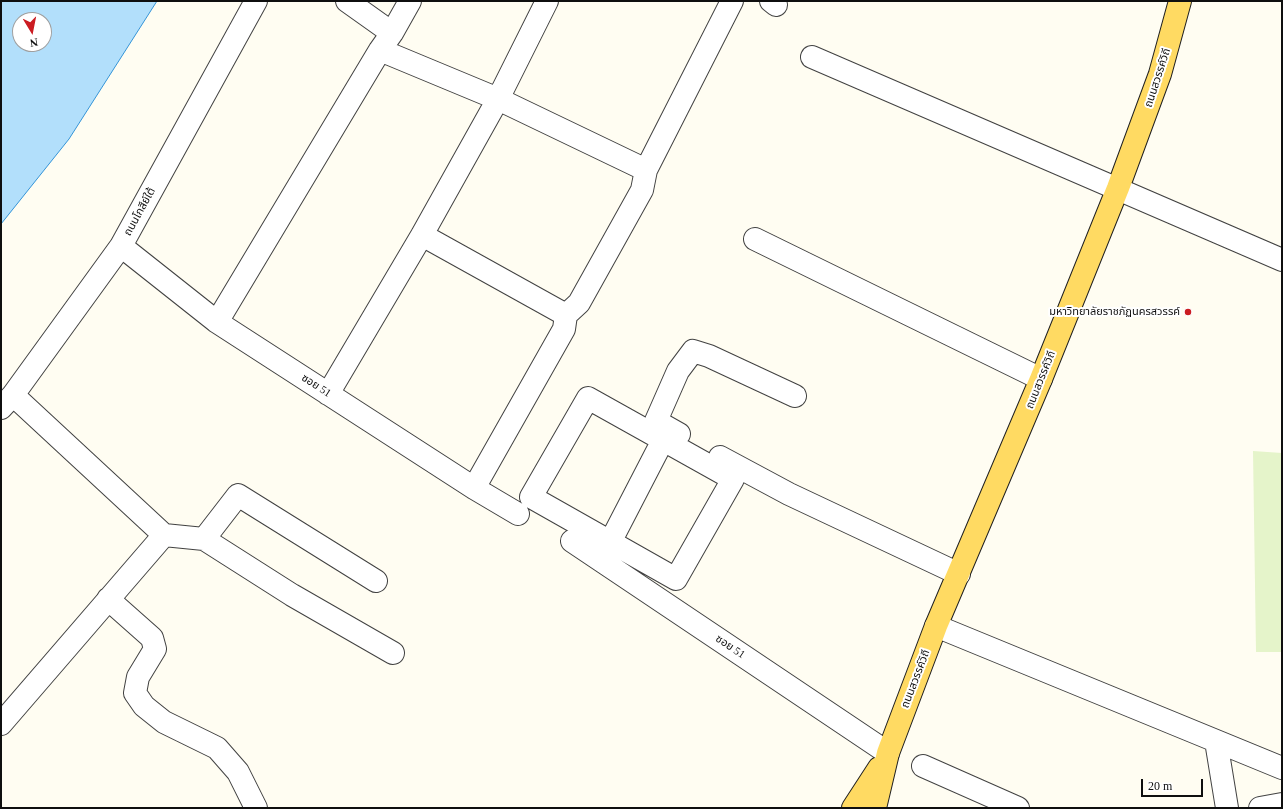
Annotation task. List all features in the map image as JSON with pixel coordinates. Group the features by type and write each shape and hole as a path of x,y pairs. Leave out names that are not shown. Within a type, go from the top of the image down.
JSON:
{"main road":[{"name":"ถนนสวรรค์วิถี","path":"875,808 888,753 936,626 1041,379 1118,188 1160,74 1180,1"},
{"name":"ถนนสวรรค์วิถี","path":"853,808 888,753"}],"street":[{"name":"ถนนโกสีย์ใต้","path":"7,402 121,246 256,1"},
{"path":"347,1 386,41 498,100 646,170"},
{"path":"217,322 410,1"},
{"path":"328,394 422,235 498,100 547,1"},
{"path":"474,488 564,329 566,315 579,303 642,190 646,170 732,1"},
{"path":"812,57 1282,260"},
{"path":"422,235 566,315"},
{"path":"755,240 1041,379"},
{"name":"ซอย 51","path":"121,246 217,322 474,488 518,514"},
{"path":"605,551 659,431 678,371 693,351 709,356 795,396"},
{"path":"659,431 733,479 676,579 605,551 531,498 588,398 659,431 959,574"},
{"path":"7,402 164,535 204,539 292,595 393,653"},
{"path":"204,539 238,495 376,581"},
{"path":"1,724 164,535"},
{"name":"ซอย 51","path":"572,541 605,551 888,753"},
{"path":"108,599 152,638 155,649 138,677 136,693 144,706 164,722 216,748 238,772 256,808"},
{"path":"936,626 1282,768"},
{"path":"1216,741 1227,808"},
{"path":"923,766 1018,808"},
{"path":"1260,808 1282,804"}],"green space":[{"path":"1253,451 1282,453 1282,652 1256,652"}],"water":[{"path":"1,1 157,1 69,139 1,224"}],"place":[{"name":"มหาวิทยาลัยราชภัฏนครสวรรค์","path":"1188,312"}]}
